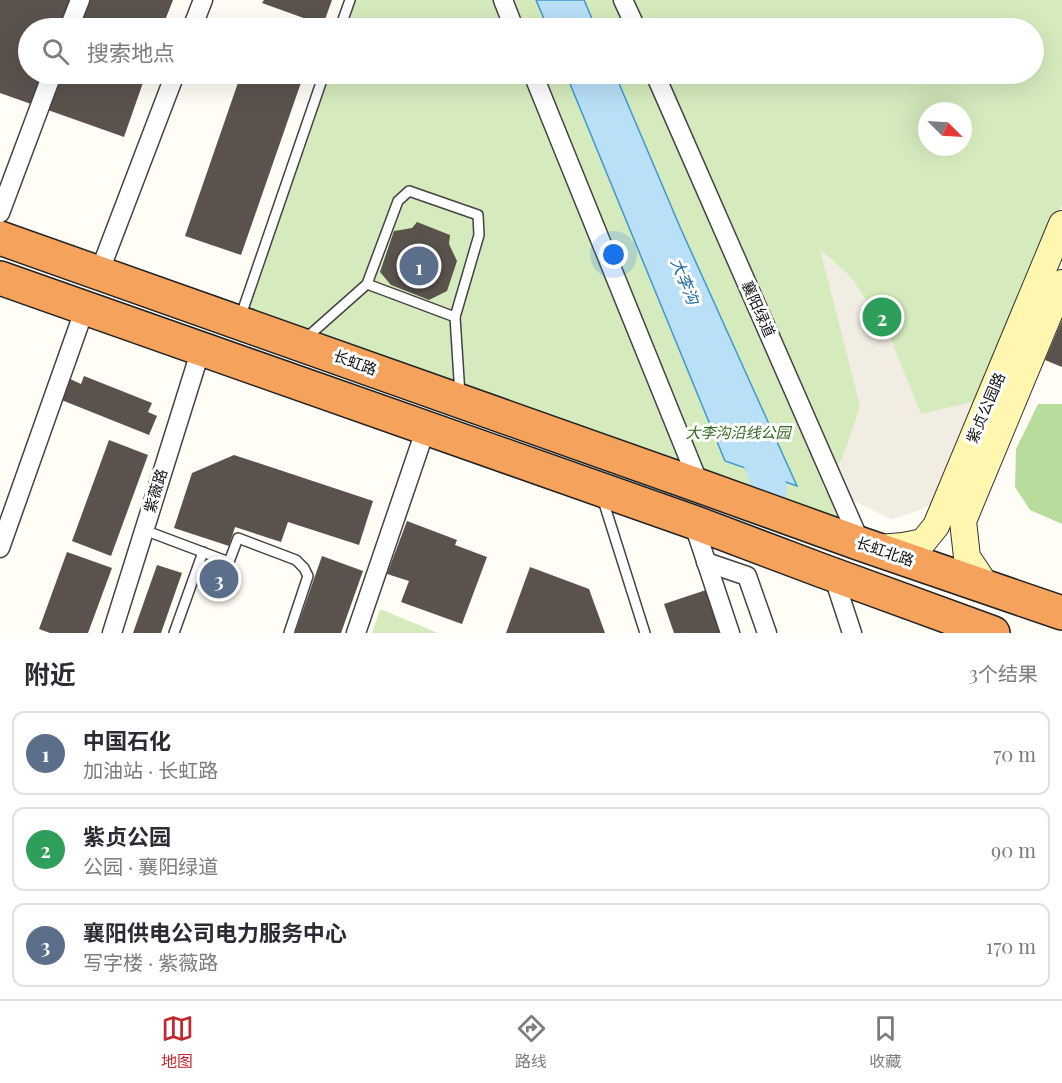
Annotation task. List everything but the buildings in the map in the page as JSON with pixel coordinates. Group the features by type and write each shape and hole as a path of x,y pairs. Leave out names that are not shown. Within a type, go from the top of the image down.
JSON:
{"highway":[{"name":"长虹路","path":"0,238 705,487"},
{"path":"0,278 600,489 993,633"},
{"name":"长虹北路","path":"705,487 1062,614"}],"street":[{"path":"73,18 80,0"},
{"path":"196,18 203,0"},
{"path":"503,0 510,18"},
{"path":"623,0 631,18"},
{"path":"0,213 48,84"},
{"path":"99,273 171,84"},
{"path":"537,84 705,487"},
{"name":"襄阳绿道","path":"659,84 856,542"},
{"name":"紫贞公园路","path":"856,542 903,546 923,542 936,526 1062,224"},
{"name":"紫贞公园路","path":"987,587 967,556 963,521 1062,282"},
{"path":"0,548 86,308"},
{"name":"紫薇路","path":"111,633 201,349"},
{"path":"356,633 426,428"},
{"path":"695,523 730,633"},
{"path":"706,562 747,576 766,633"},
{"path":"828,573 852,633"}],"lane":[{"path":"344,18 350,0"},
{"path":"239,322 321,84"},
{"path":"300,344 367,284 398,201 409,191 478,214 479,235 455,316 460,401"},
{"path":"367,284 455,316"},
{"path":"600,489 645,633"},
{"path":"144,530 229,561 238,538 296,560 308,576 289,633"},
{"path":"174,633 203,552"}],"green space":[{"name":"大李沟沿线公园","path":"355,0 1062,0 1062,205 945,495 922,509 892,519 823,486 861,544 246,317 327,84 1044,84 1044,18 349,18"},
{"path":"1038,404 1062,404 1062,524 1030,510 1015,487 1016,449"},
{"path":"380,609 438,633 372,633"}],"shaded area":[{"path":"820,249 850,276 887,330 921,414 984,399 945,495 922,509 892,519 822,485 842,459 860,406"}],"water":[{"path":"536,0 584,0 592,18 544,18"},
{"path":"570,84 619,84 680,227 797,486 725,461"}],"waterway":[{"name":"大李沟","path":"748,431 770,489"}],"place":[{"name":"中国石化","path":"419,266"},
{"name":"紫贞公园","path":"882,317"},
{"name":"襄阳供电公司电力服务中心","path":"219,579"}]}
